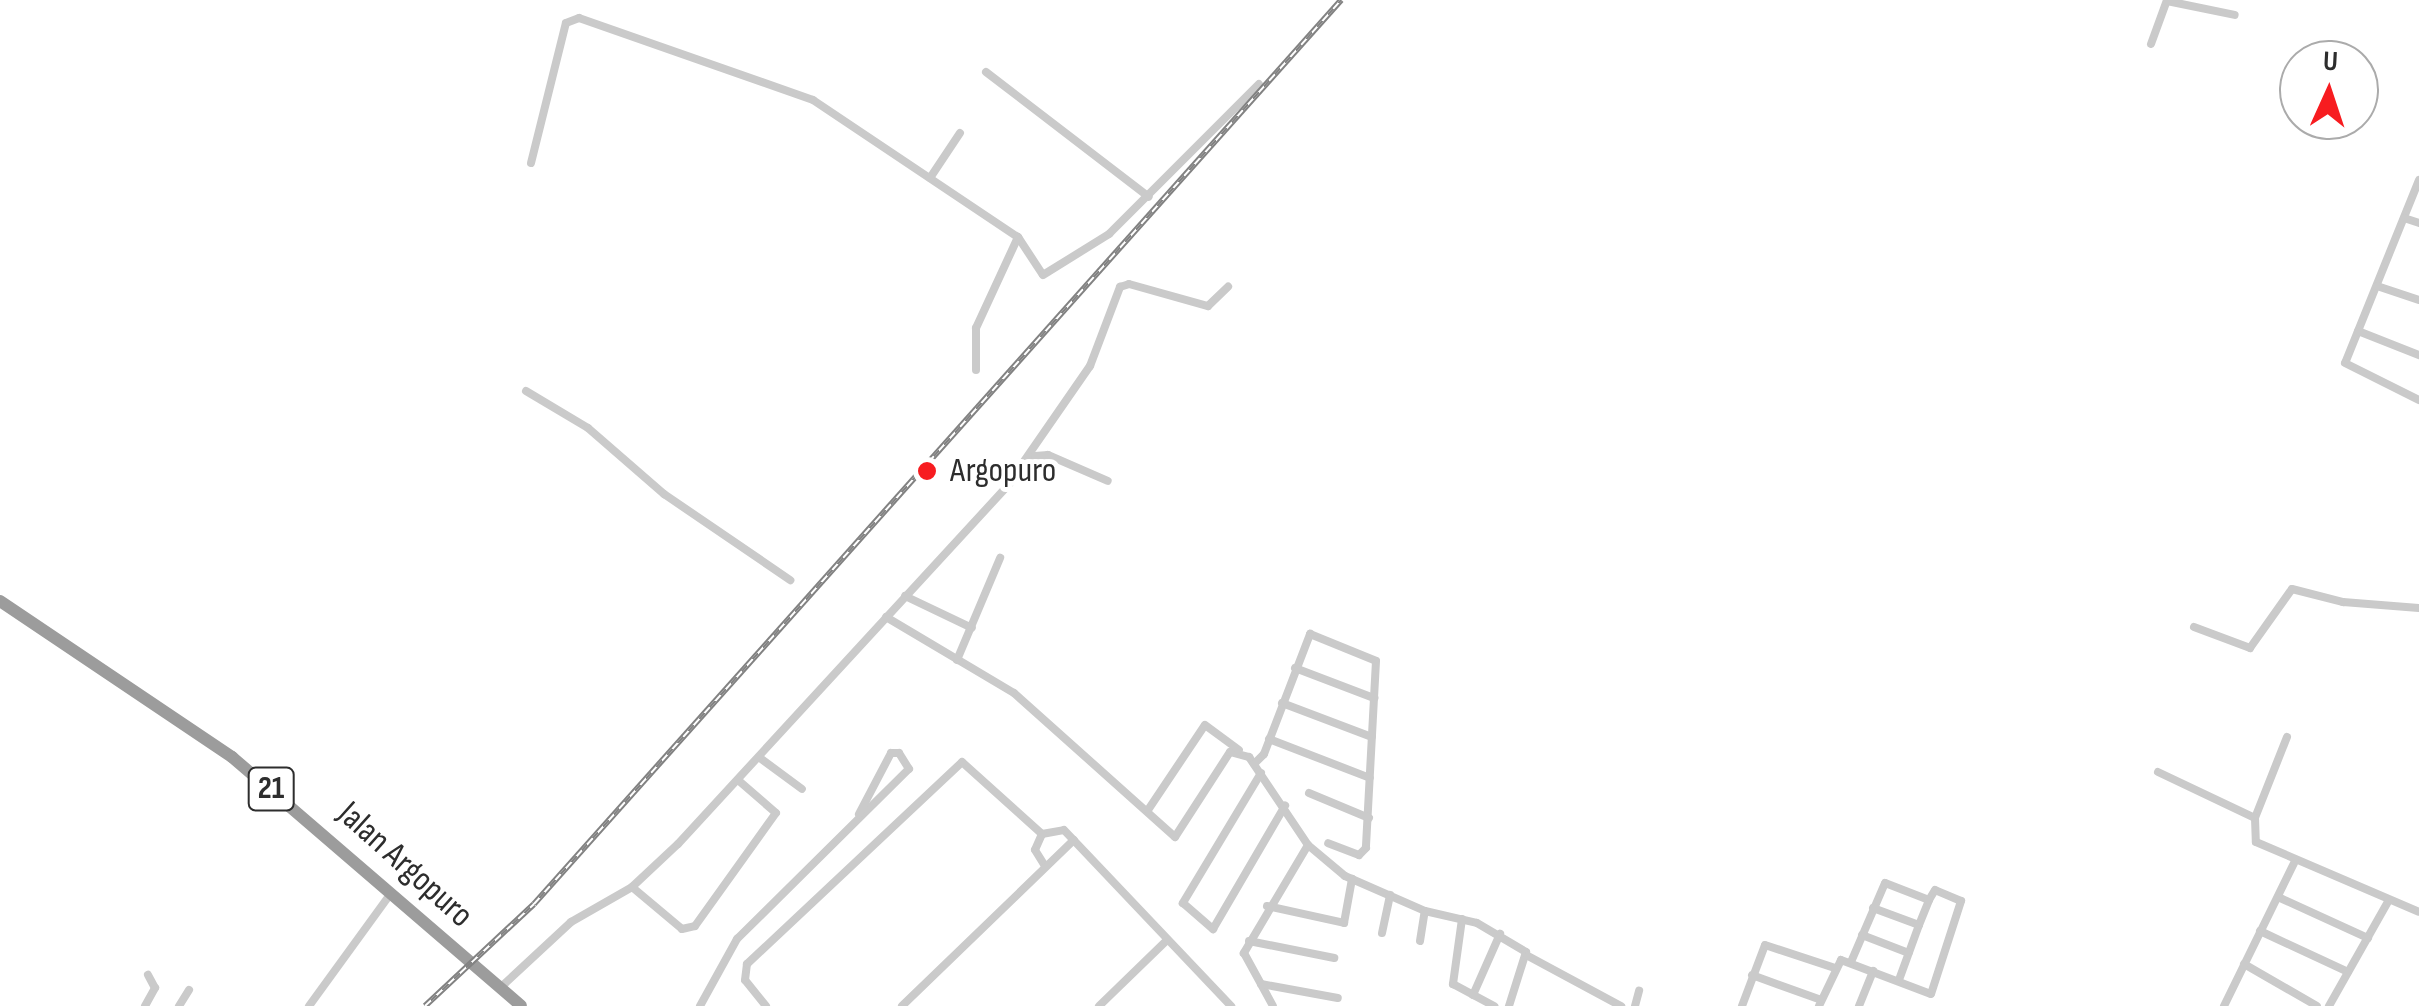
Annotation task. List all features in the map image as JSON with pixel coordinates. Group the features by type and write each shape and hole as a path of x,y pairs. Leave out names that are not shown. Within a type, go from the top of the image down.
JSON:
{"highway":[{"name":"Jalan Argopuro","path":"0,600 232,758 521,1006"}],"street":[{"path":"2151,44 2167,0 2236,15"},
{"path":"531,163 573,17 792,89 1018,237 1043,275 1108,234 1259,84"},
{"path":"986,72 1149,197"},
{"path":"930,178 960,133"},
{"path":"2419,180 2346,367 2419,400"},
{"path":"2404,218 2419,224"},
{"path":"976,370 978,320 1018,237"},
{"path":"1009,483 1090,366 1120,287 1129,284 1208,306 1228,287"},
{"path":"2377,286 2419,300"},
{"path":"2358,330 2419,355"},
{"path":"526,391 588,428 664,494 790,580"},
{"path":"500,988 577,917 632,888 760,758 1009,483 1043,454 1108,482"},
{"path":"958,660 1000,558"},
{"path":"2194,628 2250,648 2292,589 2343,602 2419,608"},
{"path":"906,596 972,628"},
{"path":"886,617 1014,693 1178,836 1230,752 1238,750"},
{"path":"1254,764 1313,634 1376,661 1369,818 1359,855 1328,843"},
{"path":"1295,668 1374,698"},
{"path":"1282,702 1372,738"},
{"path":"1148,810 1204,725 1254,764 1308,845 1352,879 1425,910 1500,934 1528,956 1621,1006"},
{"path":"2287,736 2254,818 2256,842 2419,912"},
{"path":"1269,738 1370,778"},
{"path":"700,1006 737,939 859,814 909,769 899,753 891,753 859,814"},
{"path":"760,758 802,788"},
{"path":"766,1006 745,980 747,964 962,762 1042,834"},
{"path":"1261,772 1182,903 1213,929 1285,806"},
{"path":"2158,772 2254,818"},
{"path":"632,888 682,929 695,926 776,813 738,780"},
{"path":"1309,793 1369,818"},
{"path":"1044,866 1034,846 1042,834 1058,828 1074,840 1231,1006"},
{"path":"902,1006 1074,840"},
{"path":"1272,1006 1244,953 1267,906 1308,845"},
{"path":"2238,1006 2225,1003 2295,862"},
{"path":"1267,906 1344,922 1352,879"},
{"path":"1851,962 1886,883 1929,900"},
{"path":"1898,980 1935,890 1962,901 1927,1006"},
{"path":"310,1006 391,893"},
{"path":"1382,933 1390,895"},
{"path":"2278,896 2368,938"},
{"path":"2329,1006 2389,900"},
{"path":"1873,908 1919,925"},
{"path":"1420,941 1425,910"},
{"path":"1462,919 1454,984 1494,1006"},
{"path":"2260,931 2348,972"},
{"path":"1473,995 1500,934"},
{"path":"1862,935 1908,954"},
{"path":"1099,1006 1167,940"},
{"path":"1249,941 1334,958"},
{"path":"1742,1006 1752,974 1768,944 1835,968"},
{"path":"1508,1006 1528,956"},
{"path":"1752,974 1820,1003 1841,960 1931,994"},
{"path":"2244,964 2318,1006"},
{"path":"1859,1006 1872,971"},
{"path":"145,1006 156,988 148,976"},
{"path":"1261,984 1338,998"},
{"path":"179,1006 189,990"},
{"path":"1635,1006 1639,992"},
{"path":"1215,1006 1224,998"}],"railway":[{"path":"425,1006 534,904 1341,0"}],"place":[{"name":"Argopuro","path":"927,471"}]}
